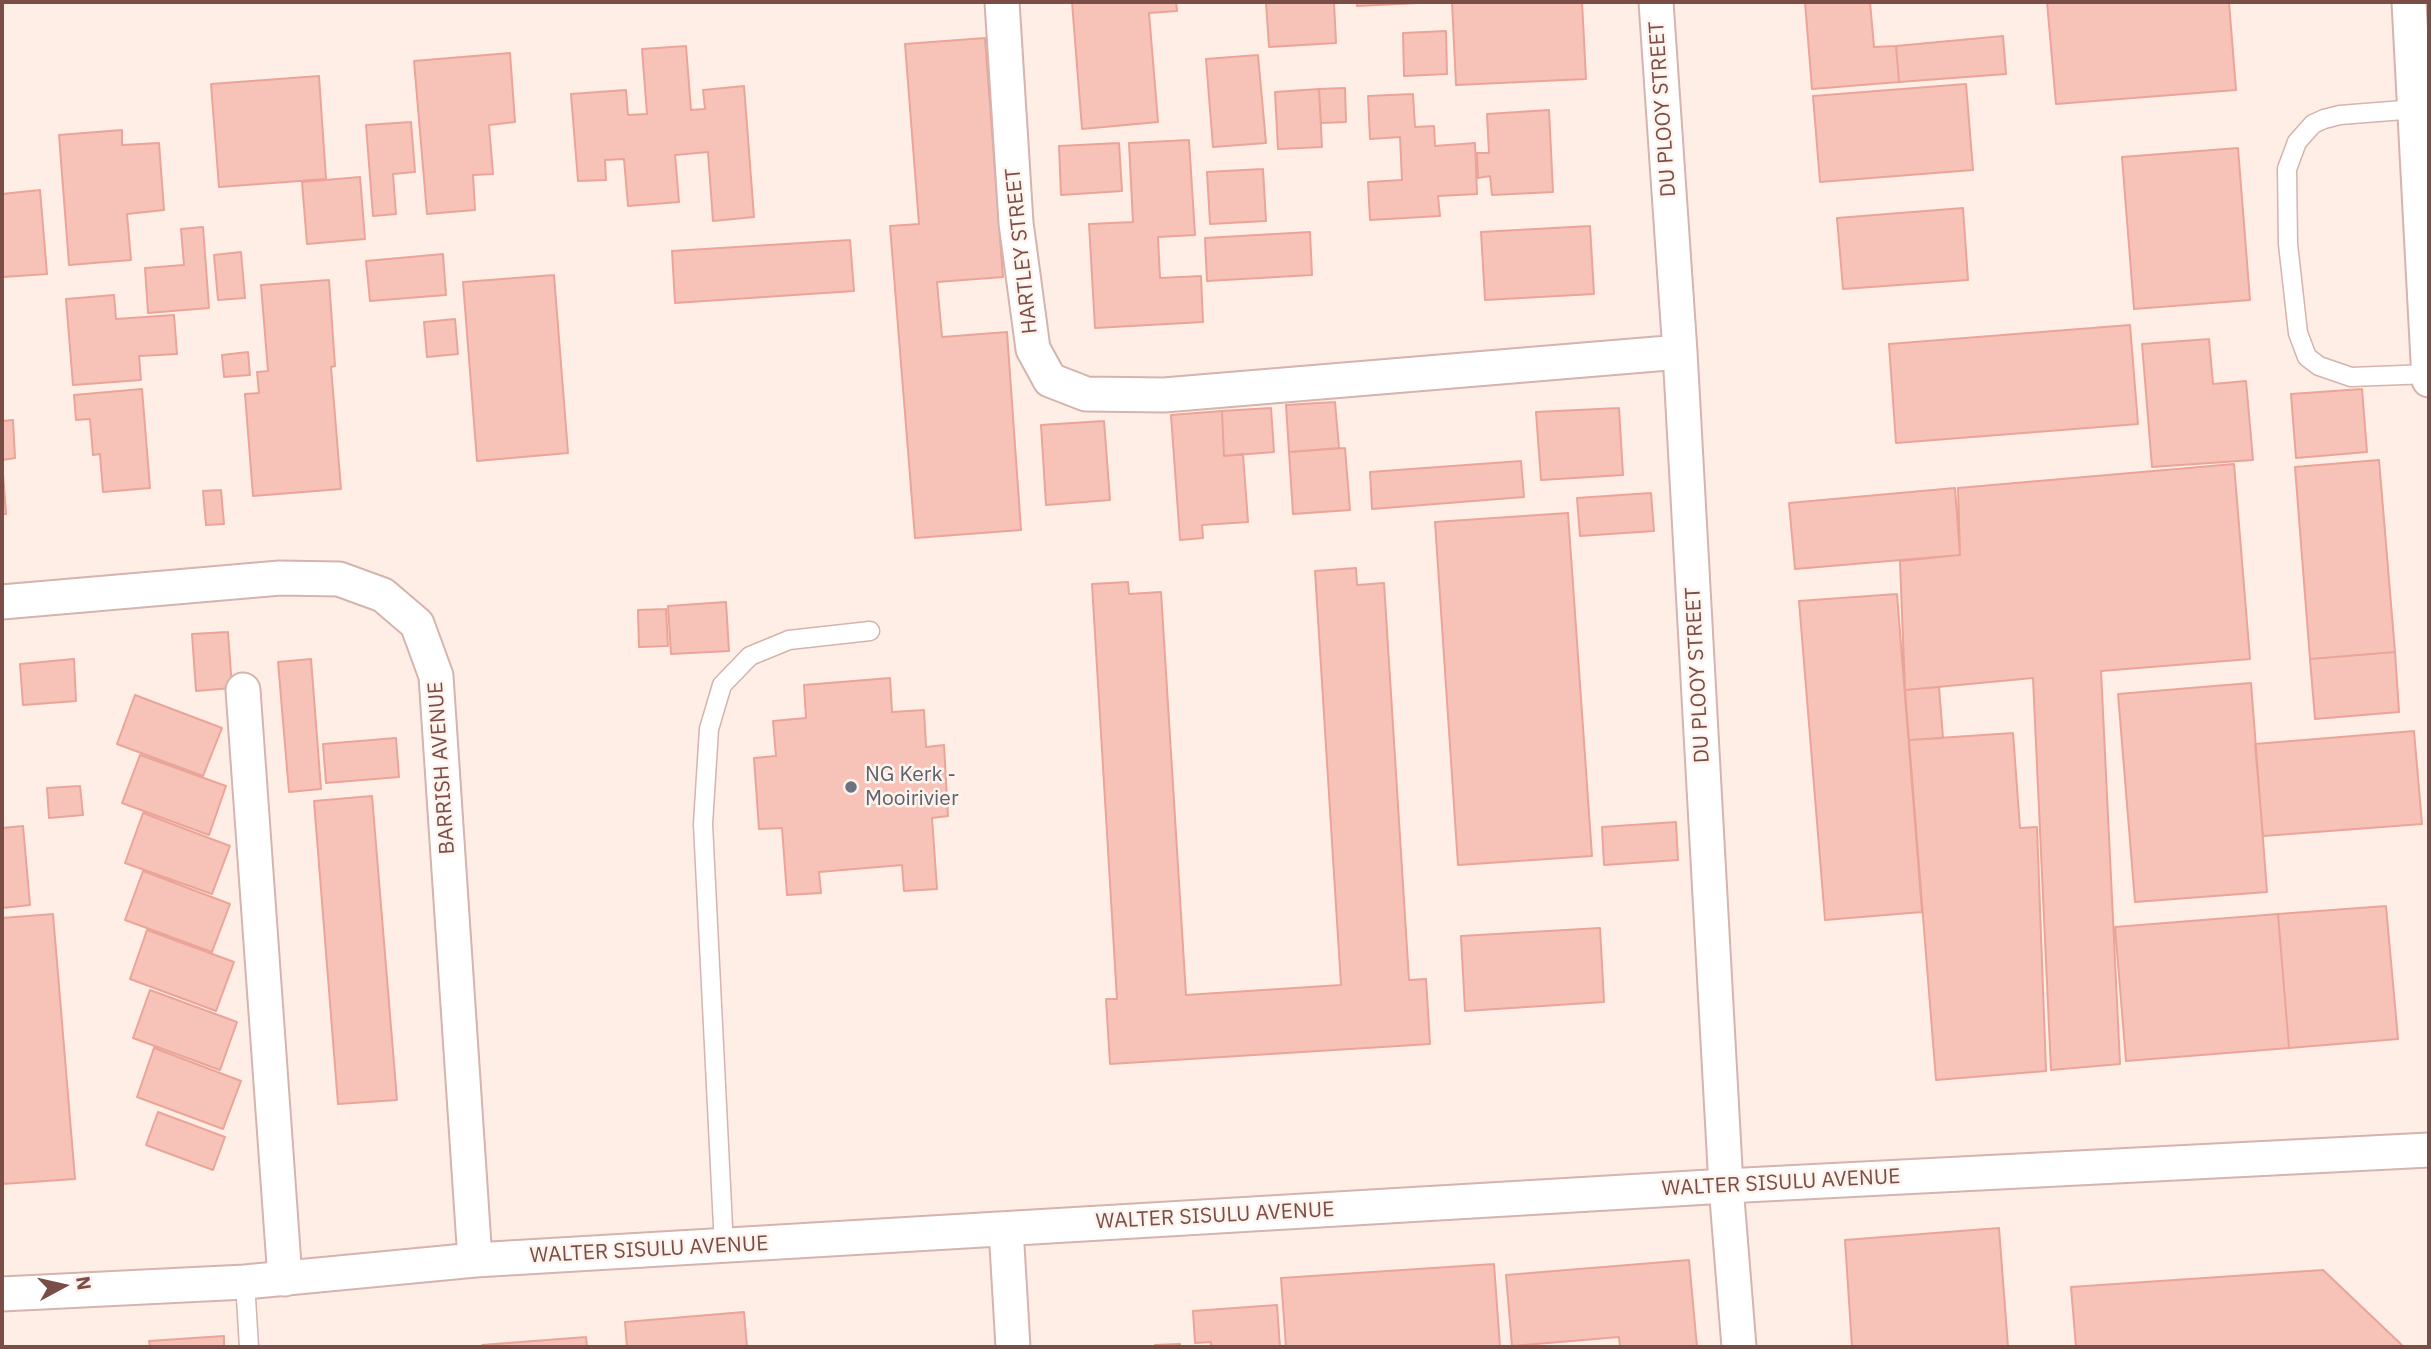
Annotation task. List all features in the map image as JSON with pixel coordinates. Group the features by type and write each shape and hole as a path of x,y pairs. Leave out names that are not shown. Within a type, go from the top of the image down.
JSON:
{"street":[{"name":"HARTLEY STREET","path":"1002,2 1016,223 1033,349 1050,380 1086,394 1164,395 1680,352"},
{"name":"DU PLOOY STREET","path":"1656,2 1680,352 1726,1186 1739,1347"},
{"path":"2409,2 2429,380"},
{"name":"BARRISH AVENUE","path":"2,602 280,578 339,579 383,595 416,624 436,676 475,1260"},
{"path":"243,690 285,1279"},
{"name":"WALTER SISULU AVENUE","path":"2,1294 245,1282 475,1260 1726,1186 2429,1150"},
{"path":"1006,1229 1013,1347"}],"lane":[{"path":"2416,109 2340,115 2313,124 2297,142 2287,169 2288,244 2298,333 2307,357 2319,366 2351,376 2429,374"},
{"path":"724,1247 703,824 709,729 722,685 750,656 789,640 870,631"},
{"path":"245,1282 249,1347"}],"building":[{"path":"1072,2 1176,2 1177,11 1149,13 1158,122 1082,129"},
{"path":"1266,2 1334,2 1336,43 1269,47"},
{"path":"1357,2 1419,2 1419,3 1357,6"},
{"path":"1452,2 1582,2 1586,79 1456,85"},
{"path":"1805,2 1870,2 1874,47 1896,46 1899,82 1812,89"},
{"path":"2047,2 2229,2 2236,90 2056,104"},
{"path":"1446,31 1447,74 1404,76 1403,33"},
{"path":"2003,36 2006,74 1899,82 1896,46"},
{"path":"985,38 1003,277 937,282 942,337 1007,332 1021,530 915,538 890,226 919,224 905,44"},
{"path":"686,46 691,110 705,109 703,90 744,86 754,217 713,221 708,152 675,155 679,202 628,206 624,159 605,160 606,180 578,181 571,94 626,90 628,115 647,114 642,49"},
{"path":"510,53 515,122 489,125 493,174 473,175 475,210 427,214 414,61"},
{"path":"1258,55 1266,143 1213,147 1206,59"},
{"path":"319,76 326,179 219,187 211,84"},
{"path":"1966,84 1973,170 1820,182 1813,96"},
{"path":"1345,88 1346,122 1321,123 1319,89"},
{"path":"1319,89 1322,147 1278,149 1275,92"},
{"path":"1413,94 1415,127 1434,126 1435,146 1475,143 1477,194 1438,196 1440,216 1370,220 1368,182 1402,180 1400,137 1370,139 1368,96"},
{"path":"1549,110 1553,192 1492,195 1490,176 1478,178 1477,153 1489,153 1487,114"},
{"path":"411,122 415,172 393,174 396,214 373,216 366,125"},
{"path":"122,130 122,145 159,143 164,210 127,214 131,260 69,265 59,135"},
{"path":"1189,140 1195,235 1158,237 1160,278 1201,276 1203,322 1095,328 1089,224 1133,222 1129,143"},
{"path":"1119,143 1122,191 1061,195 1059,146"},
{"path":"2238,148 2250,300 2134,309 2122,157"},
{"path":"1263,169 1266,221 1210,224 1207,172"},
{"path":"360,177 365,239 307,244 302,182"},
{"path":"40,190 47,274 3,277 2,194"},
{"path":"1963,208 1968,280 1843,289 1837,218"},
{"path":"1590,226 1594,294 1485,300 1481,232"},
{"path":"203,227 209,308 148,313 145,268 184,265 181,229"},
{"path":"1310,232 1312,275 1207,281 1205,238"},
{"path":"850,240 854,291 675,303 672,251"},
{"path":"241,252 245,298 218,300 214,255"},
{"path":"443,254 446,295 370,301 366,261"},
{"path":"554,275 568,453 477,461 463,282"},
{"path":"329,280 335,366 331,367 341,489 253,496 245,394 259,393 257,372 268,371 261,285"},
{"path":"114,295 116,319 174,315 177,354 139,356 141,380 73,385 66,299"},
{"path":"455,319 458,354 427,357 424,322"},
{"path":"2130,325 2138,424 1896,443 1889,344"},
{"path":"2209,339 2213,384 2246,381 2253,460 2152,467 2142,344"},
{"path":"248,352 250,375 224,377 222,355"},
{"path":"142,389 150,488 103,492 100,454 93,455 90,419 76,420 74,395"},
{"path":"2362,389 2367,452 2296,458 2291,394"},
{"path":"1335,402 1339,448 1289,452 1286,405"},
{"path":"1271,408 1274,452 1224,456 1222,411"},
{"path":"1619,408 1623,475 1541,480 1536,412"},
{"path":"1222,411 1224,456 1243,454 1248,522 1202,525 1203,538 1180,540 1171,415"},
{"path":"13,420 15,458 2,460 2,421"},
{"path":"1104,421 1110,500 1046,505 1041,425"},
{"path":"1345,448 1350,510 1293,514 1289,452"},
{"path":"2,460 6,514 2,514"},
{"path":"2379,460 2395,652 2310,659 2295,467"},
{"path":"1521,461 1524,497 1372,509 1370,472"},
{"path":"2234,464 2250,659 2101,671 2120,1064 2051,1070 2033,678 1905,690 1900,561 1960,555 1958,488"},
{"path":"1955,488 1960,555 1795,569 1789,503"},
{"path":"221,490 224,524 206,525 203,491"},
{"path":"1651,493 1654,531 1580,536 1577,498"},
{"path":"1568,513 1592,856 1458,865 1435,522"},
{"path":"1356,568 1357,585 1384,583 1409,980 1426,979 1430,1044 1110,1064 1106,999 1117,999 1092,584 1128,582 1129,594 1161,592 1186,995 1341,985 1315,571"},
{"path":"1897,594 1922,912 1825,920 1799,601"},
{"path":"726,602 729,651 671,654 668,606"},
{"path":"666,609 668,646 639,647 638,610"},
{"path":"228,632 232,688 196,691 192,634"},
{"path":"2395,652 2399,712 2315,719 2310,659"},
{"path":"74,659 76,701 23,705 20,664"},
{"path":"311,659 321,789 289,792 278,662"},
{"name":"NG Kerk - Mooirivier","path":"890,678 892,712 924,710 926,747 944,745 948,816 932,818 937,889 904,891 902,865 819,872 821,893 787,895 782,828 759,829 754,758 776,756 773,721 806,718 804,685"},
{"path":"2251,683 2267,892 2135,902 2118,694"},
{"path":"1939,687 1943,738 1909,740 1905,690"},
{"path":"135,695 222,728 203,776 117,744"},
{"path":"2414,731 2422,824 2263,836 2255,744"},
{"path":"2013,733 2020,828 2037,827 2046,1071 1936,1080 1909,740"},
{"path":"396,738 399,777 326,783 323,744"},
{"path":"140,755 226,786 209,835 122,803"},
{"path":"80,786 83,815 49,818 47,788"},
{"path":"372,796 397,1100 338,1104 314,801"},
{"path":"143,813 230,846 212,894 125,863"},
{"path":"1676,822 1678,860 1604,865 1602,827"},
{"path":"23,826 30,905 2,908 2,828"},
{"path":"143,871 230,904 212,952 125,920"},
{"path":"2386,906 2398,1039 2289,1048 2278,914"},
{"path":"53,914 75,1179 2,1184 2,918"},
{"path":"2278,914 2289,1048 2126,1061 2115,927"},
{"path":"1600,928 1604,1002 1465,1011 1461,936"},
{"path":"147,930 234,962 216,1011 130,979"},
{"path":"150,990 237,1022 220,1070 133,1038"},
{"path":"154,1048 241,1081 223,1129 137,1097"},
{"path":"158,1112 225,1137 213,1170 146,1145"},
{"path":"1999,1228 2008,1347 1852,1347 1845,1240"},
{"path":"1689,1260 1697,1347 1620,1347 1619,1337 1512,1346 1506,1275"},
{"path":"1494,1264 1500,1347 1286,1347 1281,1278"},
{"path":"2323,1270 2404,1347 2076,1347 2071,1287"},
{"path":"1277,1305 1280,1347 1211,1347 1211,1342 1195,1343 1193,1311"},
{"path":"744,1312 747,1347 627,1347 625,1322"},
{"path":"224,1336 224,1347 150,1347 149,1341"},
{"path":"586,1337 587,1347 482,1347 482,1345"},
{"path":"1180,1344 1180,1347 1155,1347 1155,1345"}],"place":[{"name":"NG Kerk - Mooirivier","path":"851,787"}]}
